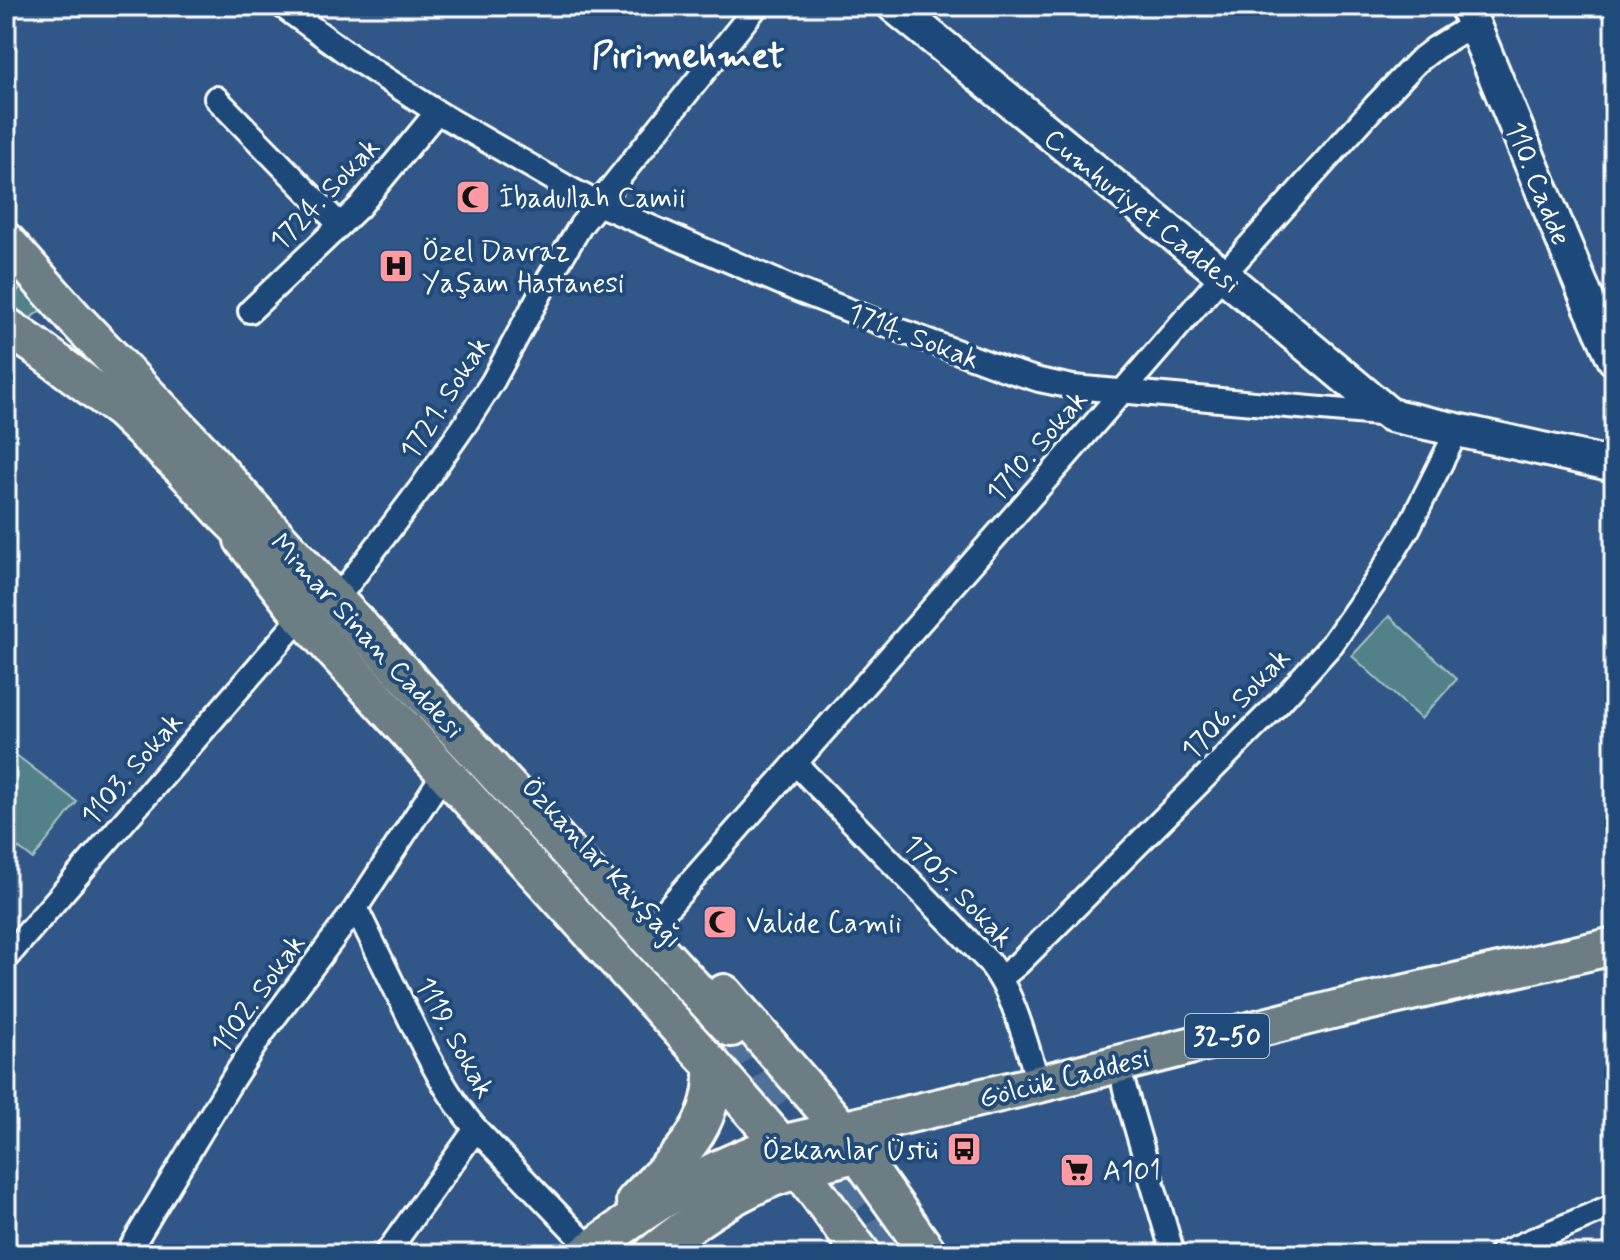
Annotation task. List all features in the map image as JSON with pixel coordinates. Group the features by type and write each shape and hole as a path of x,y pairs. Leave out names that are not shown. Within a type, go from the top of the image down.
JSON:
{"main road":[{"name":"Mimar Sinan Caddesi","path":"6,241 18,270 74,318 235,507"},
{"path":"42,351 40,336 51,322 62,317 74,318"},
{"name":"Mimar Sinan Caddesi","path":"6,326 89,385 142,429 183,469 299,560 720,1045"},
{"name":"Özkanlar Kavşağı","path":"235,507 286,532 406,648 724,993 849,1142 929,1254"},
{"name":"Özkanlar Kavşağı","path":"235,507 302,616 444,773 720,1045 790,1156 862,1254"},
{"name":"Gölcük Caddesi","path":"849,1142 1039,1084 1328,1011 1614,946"},
{"name":"Gölcük Caddesi","path":"849,1142 1124,1086 1327,1035 1614,969"},
{"path":"588,1252 691,1141 702,1125 713,1093 720,1045"},
{"name":"32-50","path":"588,1252 686,1185 755,1152 790,1156 849,1142"},
{"name":"32-50","path":"652,1254 700,1218 756,1185 790,1156"}],"street":[{"name":"1714. Sokak","path":"282,6 355,59 437,112 597,203 808,294 1004,369 1073,387 1122,393 1390,415 1607,458"},
{"name":"1721. Sokak","path":"346,587 464,426 518,337 566,248 597,203 757,6"},
{"name":"Cumhuriyet Caddesi","path":"894,6 1390,415"},
{"name":"1710. Sokak","path":"657,920 1223,275 1417,62 1470,15"},
{"name":"110. Cadde","path":"1470,15 1614,359"},
{"path":"216,98 340,225"},
{"name":"1724. Sokak","path":"250,311 376,188 437,112"},
{"name":"1706. Sokak","path":"1001,978 1280,702 1332,644 1408,529 1458,429"},
{"name":"1103. Sokak","path":"6,958 302,616"},
{"name":"1705. Sokak","path":"795,763 989,962 1001,978 1011,1002 1039,1084"},
{"name":"1102. Sokak","path":"127,1254 247,1057 356,908 444,773"},
{"name":"1119. Sokak","path":"356,908 443,1085 459,1110 588,1252"},
{"path":"1124,1086 1173,1254"},
{"path":"386,1254 476,1129"},
{"path":"1500,1254 1614,1205"}],"green space":[{"path":"22,284 44,308 30,322 6,307 6,302"},
{"path":"1389,616 1457,679 1421,719 1352,656"},
{"path":"6,747 77,802 33,859 6,839"}],"tunnel":[{"path":"731,1028 795,1103"},
{"path":"800,1140 885,1254"}],"place":[{"name":"İbadullah Camii","path":"473,197"},
{"name":"Özel Davraz Yaşam Hastanesi","path":"396,266"},
{"name":"Valide Camii","path":"720,922"},
{"name":"Özkanlar Üstü","path":"964,1149"},
{"name":"A101","path":"1077,1170"}],"district":[{"name":"Pirimehmet","path":"688,54"}]}
